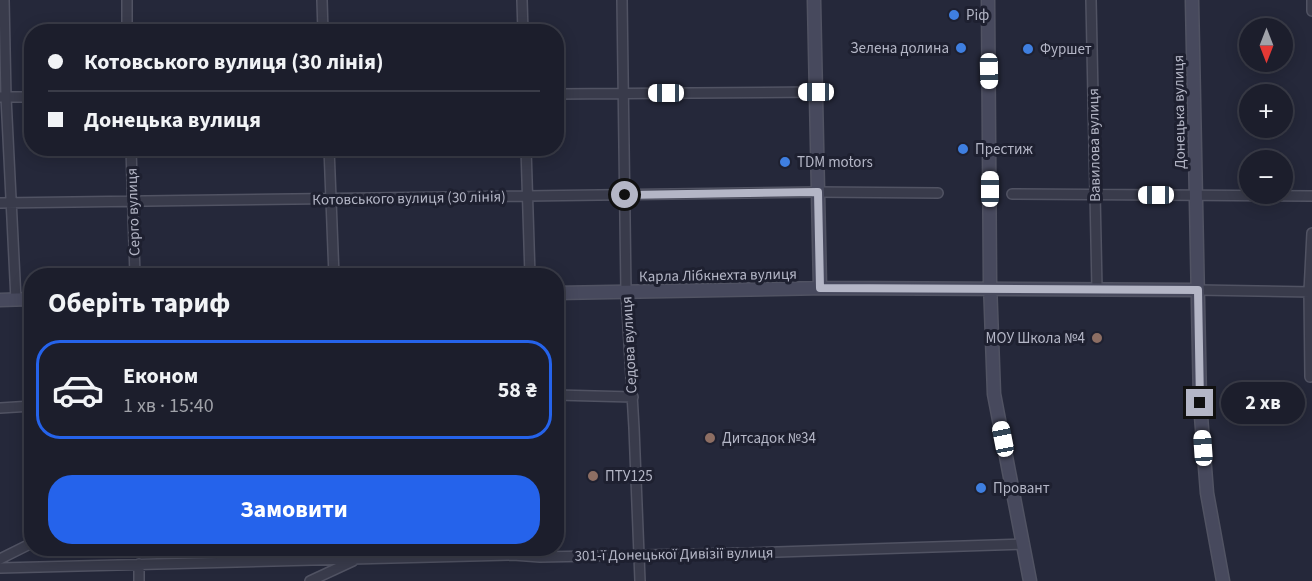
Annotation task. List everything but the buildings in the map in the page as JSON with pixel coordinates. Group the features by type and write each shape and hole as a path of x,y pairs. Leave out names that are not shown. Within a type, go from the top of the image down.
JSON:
{"street":[{"path":"4,0 3,97 12,203 16,300"},
{"path":"127,0 128,24"},
{"path":"322,0 323,24"},
{"path":"522,0 523,24"},
{"name":"Седова вулиця","path":"622,0 626,292 633,397 640,581"},
{"path":"814,0 820,288"},
{"path":"988,0 990,288 994,394 1030,581"},
{"name":"Вавилова вулиця","path":"1091,0 1097,289"},
{"name":"Донецька вулиця","path":"1192,0 1200,403 1207,493 1223,581"},
{"path":"1312,0 1312,11"},
{"path":"564,94 816,92"},
{"path":"3,97 24,97"},
{"name":"Серго вулиця","path":"131,156 135,268"},
{"path":"329,156 334,268"},
{"path":"526,156 530,268"},
{"name":"Котовського вулиця (30 лiнiя)","path":"0,203 818,192 938,193"},
{"path":"1012,194 1312,196"},
{"path":"1310,377 1312,233"},
{"name":"Карла Лібкнехта вулиця","path":"564,293 820,288 1311,292"},
{"path":"0,300 24,300"},
{"path":"564,395 633,397"},
{"path":"0,408 24,406"},
{"name":"301-ї Донецької Дивізії вулиця","path":"526,556 759,553 1024,544"},
{"path":"0,559 24,547"},
{"name":"301-ї Донецької Дивізії вулиця","path":"0,568 496,556"},
{"path":"310,581 358,559"},
{"path":"139,564 139,581"}],"place":[{"name":"Ріф","path":"954,15"},
{"name":"Зелена долина","path":"961,48"},
{"name":"Фуршет","path":"1028,49"},
{"name":"Престиж","path":"963,149"},
{"name":"TDM motors","path":"785,162"},
{"name":"МОУ Школа №4","path":"1097,338"},
{"name":"Дитсадок №34","path":"710,438"},
{"name":"ПТУ125","path":"593,476"},
{"name":"Провант","path":"981,488"}],"route":[{"path":"625,195 818,192 820,288 1198,290 1200,403"}]}
